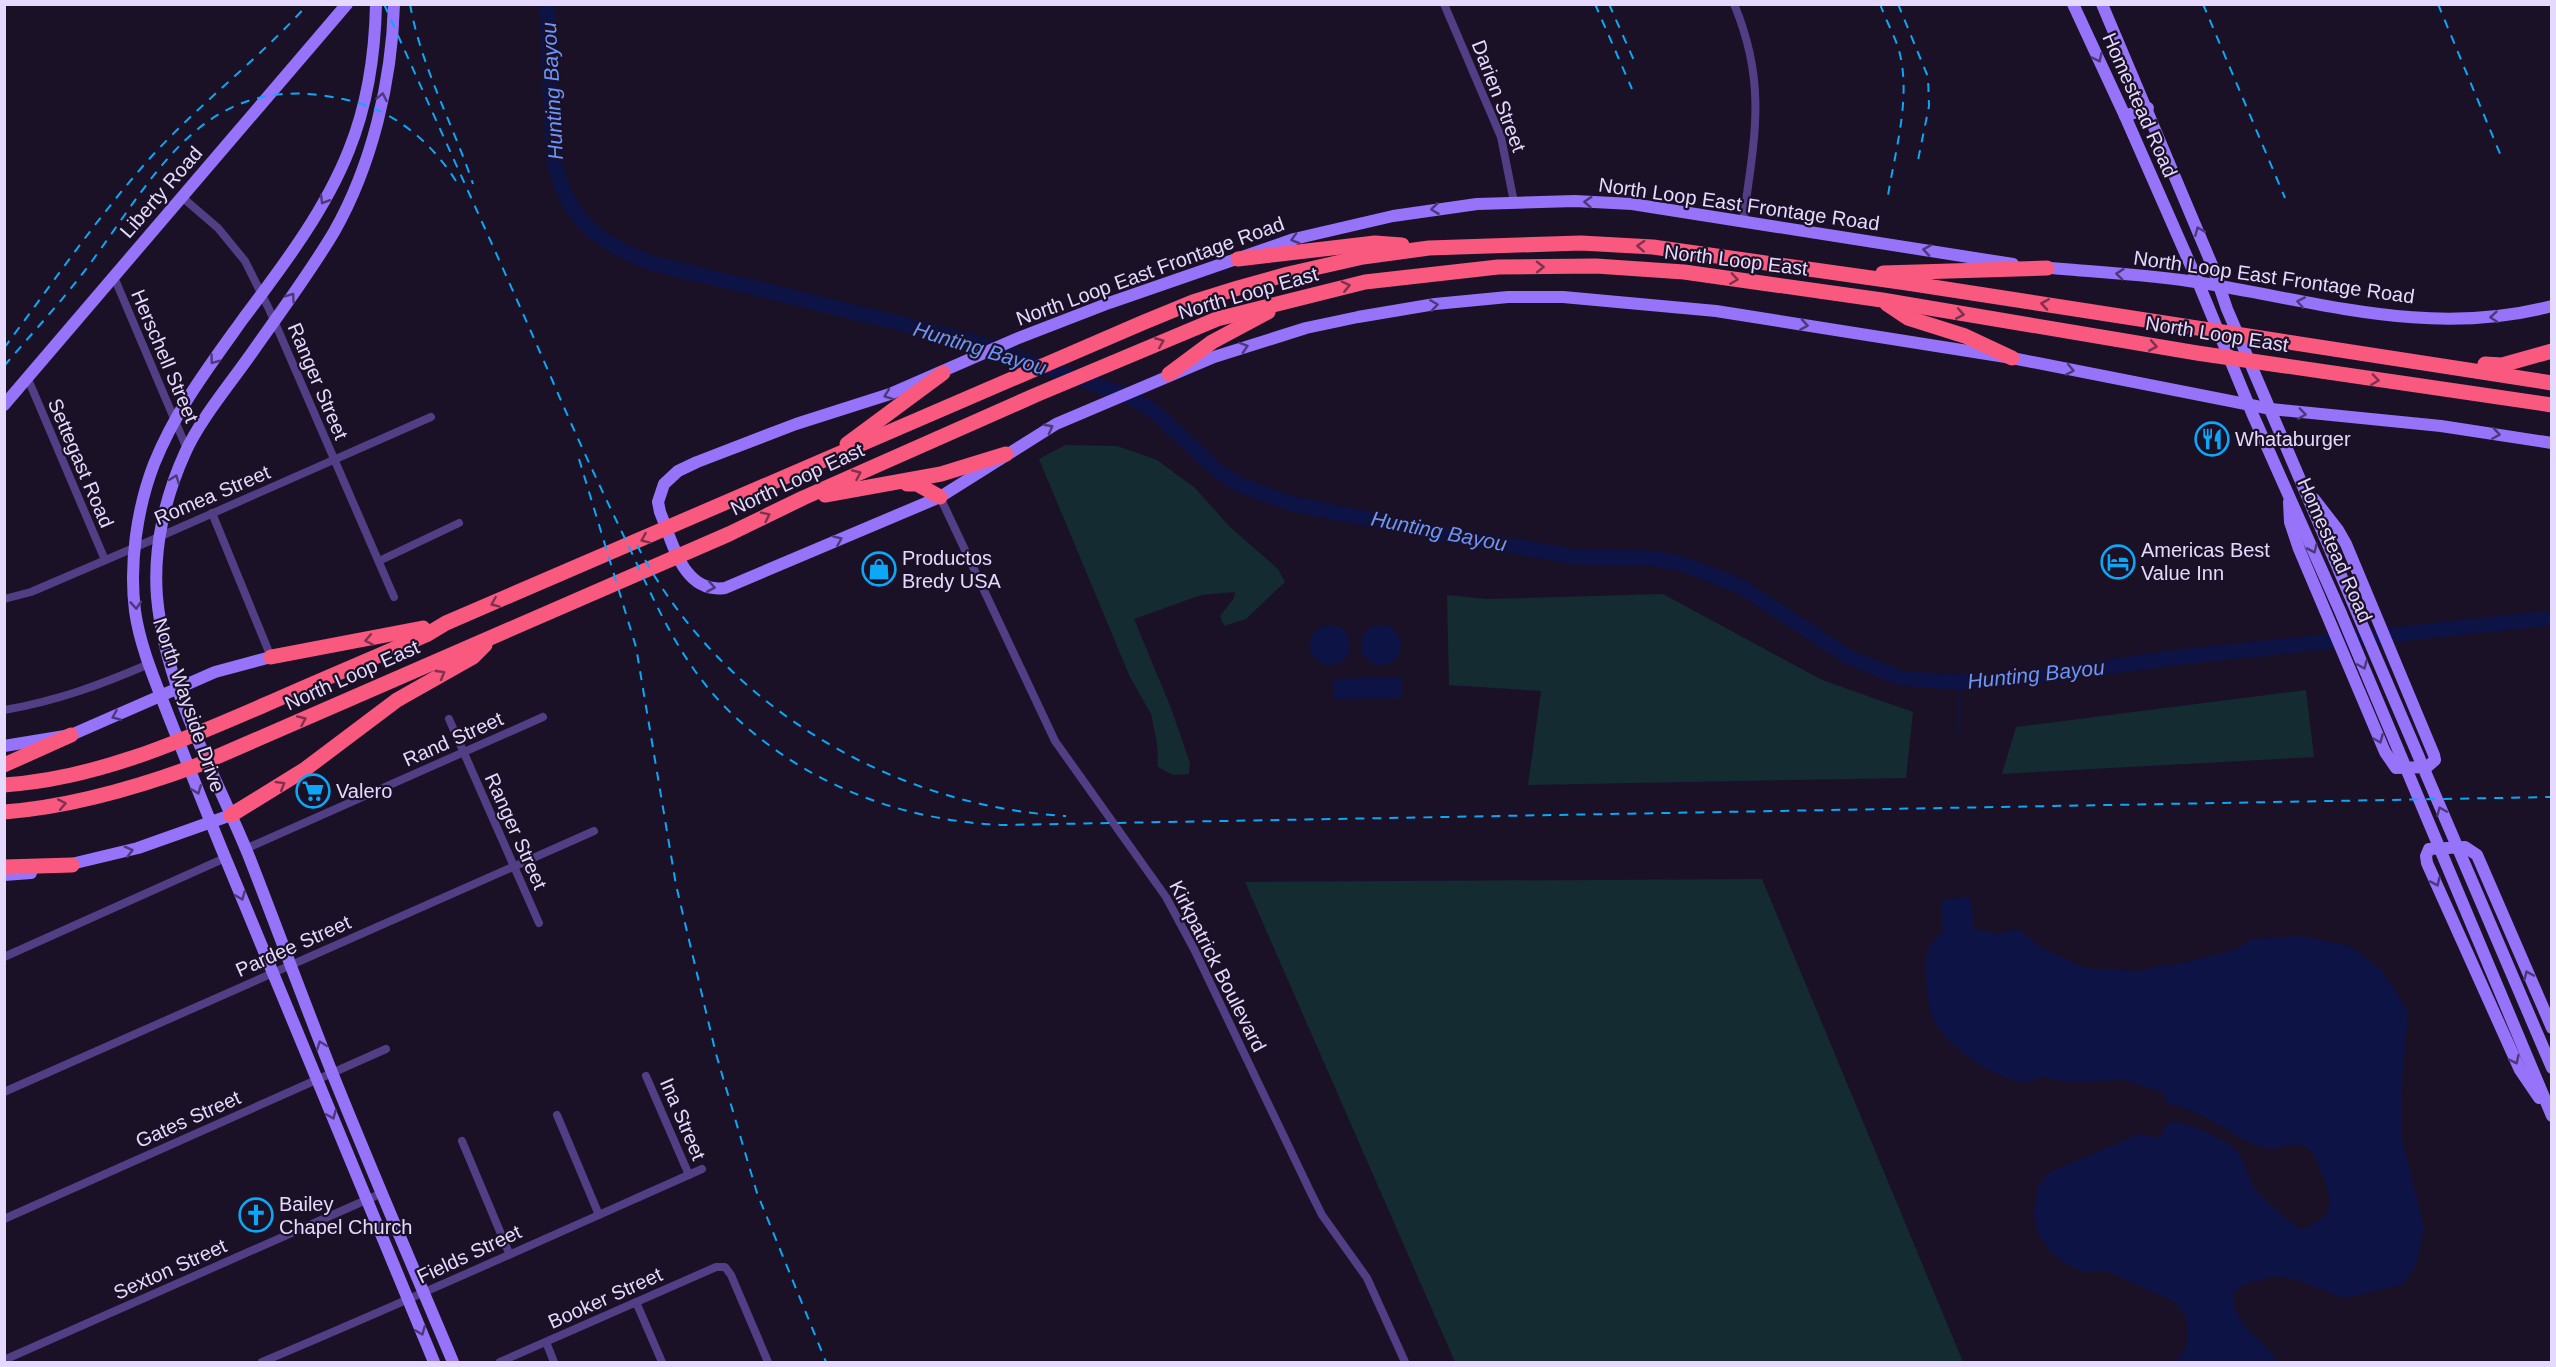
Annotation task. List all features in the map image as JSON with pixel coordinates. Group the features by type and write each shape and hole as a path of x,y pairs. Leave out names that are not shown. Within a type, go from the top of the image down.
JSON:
{"highway":[{"path":"1238,259 1375,243 1429,248"},
{"name":"North Loop East","path":"4,784 83,772 157,750 218,726 426,635 446,623 1193,302 1321,266 1429,248 1542,243 1653,247 2286,340 2552,383"},
{"name":"North Loop East","path":"4,812 91,799 132,789 229,752 729,534 803,498 1106,364 1217,319 1365,282 1498,267 1596,266 1684,272 1882,300 2197,353 2552,405"},
{"path":"1844,274 2048,268"},
{"path":"1169,374 1212,342 1296,298"},
{"path":"1882,300 1908,318 1965,336 2012,358"},
{"path":"2429,362 2502,364 2552,351"},
{"path":"823,462 943,373"},
{"path":"803,498 898,483 968,468 1006,454"},
{"path":"898,483 917,484 940,497"},
{"path":"271,657 370,640 446,623"},
{"path":"231,815 304,770 397,700 473,657 494,636"},
{"path":"4,765 71,735"},
{"path":"4,867 72,865"}],"main road":[{"name":"Liberty Road","path":"4,405 347,4"},
{"name":"North Wayside Drive","path":"376,4 371,69 363,109 350,147 321,205 200,379 174,422 154,465 145,497 136,547 135,610 149,664 210,822 434,1362"},
{"name":"North Wayside Drive","path":"394,4 384,92 367,153 351,195 334,231 187,449 172,486 159,535 157,596 166,645 178,689 245,849 332,1073 453,1362"},
{"name":"Homestead Road","path":"2102,4 2148,108 2228,309 2552,1068"},
{"name":"Homestead Road","path":"2076,6 2340,611 2550,1113"},
{"path":"2125,116 2148,108"},
{"name":"North Loop East Frontage Road","path":"2552,306 2518,315 2451,321 2397,317 2335,308 2198,282 2009,264 1632,204 1575,201 1514,202 1424,211 1358,223 1294,239 1109,303 1016,339 943,373 890,394 796,424 697,462 668,479 661,488 658,502 685,571 702,586 717,589 734,585 940,497 1056,424 1169,374 1247,345 1317,326 1436,304 1508,297 1575,298 1716,311 2012,358 2271,409 2441,426 2552,443"},
{"path":"2289,495 2293,532 2390,761 2396,768 2427,767 2435,760 2434,754 2370,602 2338,530 2306,490"},
{"path":"4,746 71,735 215,672 271,657"},
{"path":"4,875 72,865 138,848 231,815"},
{"path":"2550,1113 2520,1070 2478,980 2427,863 2426,856 2429,849 2465,847 2476,855 2552,1028"}],"street":[{"name":"Darien Street","path":"1444,4 1501,136 1514,202"},
{"path":"1734,4 1754,71 1757,118 1743,222"},
{"name":"Ranger Street","path":"183,198 218,228 245,261 274,321 394,597"},
{"name":"Herschell Street","path":"114,277 187,449"},
{"name":"Settegast Road","path":"28,379 105,560"},
{"name":"Romea Street","path":"4,599 31,592 431,417"},
{"name":"Kirkpatrick Boulevard","path":"940,497 1055,741 1166,897 1195,951 1310,1191 1331,1227 1367,1278 1405,1362"},
{"path":"212,513 271,657"},
{"path":"379,561 459,523"},
{"path":"4,710 48,702 88,689 149,664"},
{"name":"Rand Street","path":"245,849 543,717"},
{"name":"Ranger Street","path":"449,719 539,923"},
{"name":"Pardee Street","path":"4,1092 594,831"},
{"path":"4,957 225,858"},
{"name":"Gates Street","path":"4,1219 386,1049"},
{"name":"Ina Street","path":"646,1076 689,1175"},
{"path":"557,1115 599,1215"},
{"path":"462,1141 510,1253"},
{"name":"Fields Street","path":"262,1362 409,1300 702,1169"},
{"name":"Sexton Street","path":"4,1360 382,1193"},
{"name":"Booker Street","path":"500,1362 716,1267 725,1267 731,1275 768,1362"},
{"path":"636,1302 662,1362"},
{"path":"546,1342 554,1362"}],"green space":[{"path":"1065,445 1117,446 1157,460 1195,488 1230,527 1278,569 1285,582 1246,619 1224,626 1220,616 1234,598 1235,592 1201,595 1134,619 1171,708 1190,763 1189,774 1173,775 1158,767 1157,743 1151,714 1130,677 1039,459"},
{"path":"1663,594 1822,680 1913,712 1906,778 1528,785 1541,691 1449,685 1447,595 1487,599"},
{"path":"2306,690 2314,757 2002,774 2016,727"},
{"path":"1762,879 1963,1362 1455,1362 1245,882"}],"shaded area":[{"path":"1330,625 1344,631 1350,645 1344,659 1330,665 1316,659 1310,645 1316,631"},
{"path":"1381,625 1395,631 1401,645 1395,659 1381,665 1367,659 1361,645 1367,631"},
{"path":"1401,677 1401,698 1334,699 1334,679"},
{"path":"1968,897 1971,900 1974,929 1998,934 2014,929 2023,932 2040,947 2085,968 2144,971 2152,967 2175,965 2234,950 2252,939 2300,936 2350,946 2381,970 2408,1013 2401,1093 2402,1140 2424,1227 2416,1264 2404,1284 2344,1298 2294,1279 2273,1276 2245,1284 2233,1293 2234,1305 2243,1323 2278,1362 2175,1362 2185,1350 2188,1335 2186,1316 2175,1302 2104,1270 2087,1272 2070,1266 2050,1251 2039,1236 2034,1215 2038,1186 2050,1172 2140,1134 2157,1138 2163,1134 2165,1125 2174,1121 2204,1131 2232,1147 2243,1161 2255,1190 2291,1223 2302,1229 2323,1218 2330,1205 2328,1191 2313,1154 2301,1145 2271,1149 2258,1146 2204,1116 2166,1102 2164,1093 2125,1080 2068,1082 2041,1077 2034,1079 2034,1082 2021,1082 1992,1071 1962,1052 1949,1041 1933,1018 1928,995 1926,960 1928,950 1943,930 1941,900"}],"waterway":[{"name":"Hunting Bayou","path":"547,4 553,155 558,177 575,211 599,236 614,246 652,263 968,340 1133,398 1156,413 1218,471 1238,484 1293,504 1427,531 1576,557 1651,558 1680,563 1740,586 1850,658 1901,678 1949,682 2005,680 2182,657 2552,618"},
{"path":"1958,682 1959,731"}],"railway":[{"path":"4,348 94,226 151,157 189,118 270,44 308,4"},
{"path":"384,4 569,419 671,633 710,690 755,734 786,757 852,792 925,815 962,822 1001,825 2552,797"},
{"path":"410,4 429,73 473,184"},
{"path":"1595,4 1632,89"},
{"path":"1609,4 1636,65"},
{"path":"1880,4 1898,47 1904,85 1901,124 1887,202"},
{"path":"1898,4 1928,77 1929,106 1917,165"},
{"path":"2203,4 2285,198"},
{"path":"2438,4 2503,161"},
{"path":"4,366 82,275 166,160 193,133 223,112 258,98 299,94 347,100 382,112 412,131 425,143 438,156 459,186"},
{"path":"579,459 636,647 676,885 716,1054 757,1193 826,1362"},
{"path":"637,545 672,602 714,653 762,698 816,736 875,768 936,792 1000,808 1066,816"}],"place":[{"name":"Whataburger","path":"2212,439"},
{"name":"Americas Best Value Inn","path":"2118,562"},
{"name":"Productos Bredy USA","path":"879,569"},
{"name":"Valero","path":"313,791"},
{"name":"Bailey Chapel Church","path":"256,1215"}]}
